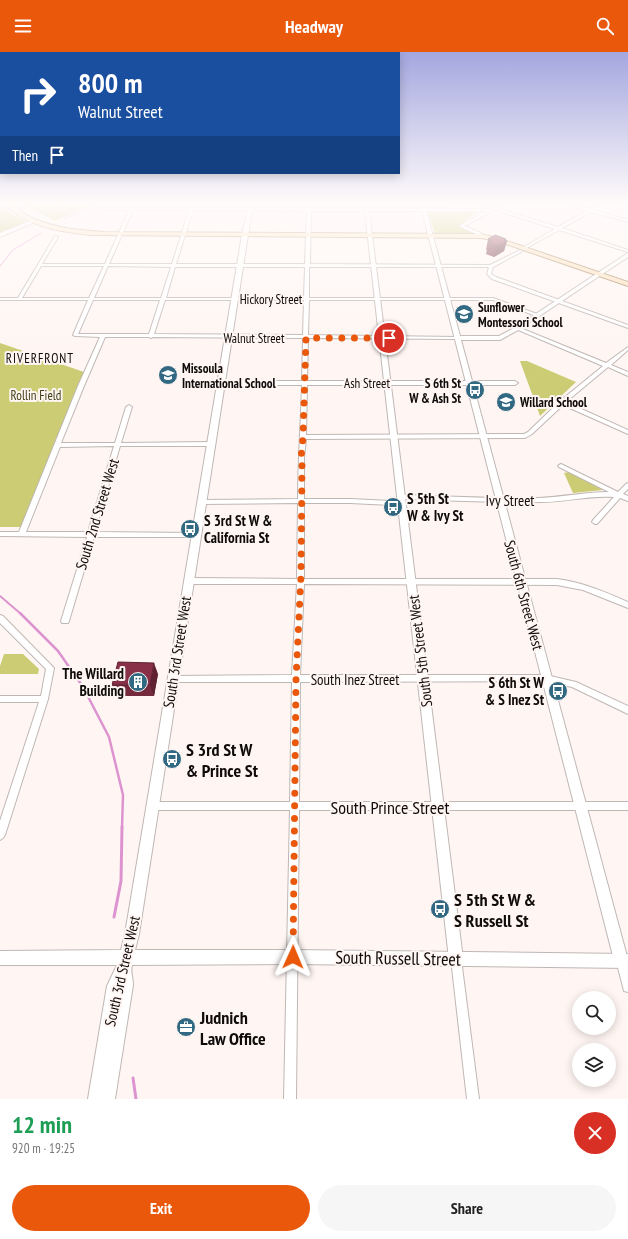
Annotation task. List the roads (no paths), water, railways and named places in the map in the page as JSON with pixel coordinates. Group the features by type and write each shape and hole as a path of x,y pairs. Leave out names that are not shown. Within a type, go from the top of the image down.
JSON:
{"main road":[{"name":"South 3rd Street West","path":"96,1099 115,986 124,966 132,934 195,535 243,252"},
{"path":"527,252 628,288"},
{"path":"596,276 628,284"},
{"name":"South Russell Street","path":"0,958 124,966 293,957 624,961"},
{"path":"107,1099 126,985 124,966"}],"street":[{"path":"19,299 47,252"},
{"path":"92,298 113,252"},
{"path":"151,337 178,252"},
{"path":"290,1099 296,806 296,679 300,580 301,458 306,338 307,252"},
{"name":"South 5th Street West","path":"372,252 395,437 401,507 412,580 472,1099"},
{"name":"South 6th Street West","path":"436,252 546,678 624,961 628,987"},
{"path":"39,265 491,266 518,252"},
{"path":"458,338 500,338 518,328 628,255"},
{"path":"491,266 489,274 494,278 628,328"},
{"name":"Walnut Street","path":"92,298 74,335 229,338 458,338"},
{"name":"Hickory Street","path":"0,299 493,299 538,315"},
{"path":"518,328 628,374"},
{"path":"22,533 81,386 104,336"},
{"path":"303,437 525,436 562,402 628,348"},
{"name":"Ash Street","path":"220,383 515,383"},
{"path":"562,402 628,432"},
{"name":"South 2nd Street West","path":"65,621 129,407"},
{"path":"58,445 210,444"},
{"path":"561,466 628,499"},
{"path":"595,522 618,494 628,485"},
{"name":"Ivy Street","path":"401,497 500,501 552,500 604,493 618,494"},
{"path":"201,502 301,501 392,503 401,507"},
{"path":"0,534 195,535"},
{"path":"188,581 412,580 557,582 578,585 628,605"},
{"path":"0,618 50,668 44,699 0,835"},
{"name":"South Inez Street","path":"172,679 546,678 573,684 628,710"},
{"path":"0,699 44,699"},
{"name":"South Prince Street","path":"152,806 628,806"}],"waterway":[{"path":"0,266 11,252"},
{"path":"0,596 21,614"},
{"path":"21,614 58,651 83,687 109,737 123,795 122,828"},
{"path":"114,917 121,881 122,827"},
{"path":"133,1078 136,1099"}],"place":[{"name":"Sunflower Montessori School","path":"464,314"},
{"name":"Missoula International School","path":"168,375"},
{"name":"S 6th St W & Ash St","path":"475,390"},
{"name":"Willard School","path":"506,402"},
{"name":"S 5th St W & Ivy St","path":"393,507"},
{"name":"S 3rd St W & California St","path":"190,529"},
{"name":"The Willard Building","path":"138,682"},
{"name":"S 6th St W & S Inez St","path":"558,691"},
{"name":"S 3rd St W & Prince St","path":"172,759"},
{"name":"S 5th St W & S Russell St","path":"440,909"},
{"name":"Judnich Law Office","path":"186,1027"}],"district":[{"name":"RIVERFRONT","path":"40,358"}],"park label":[{"name":"Rollin Field","path":"36,395"}]}
